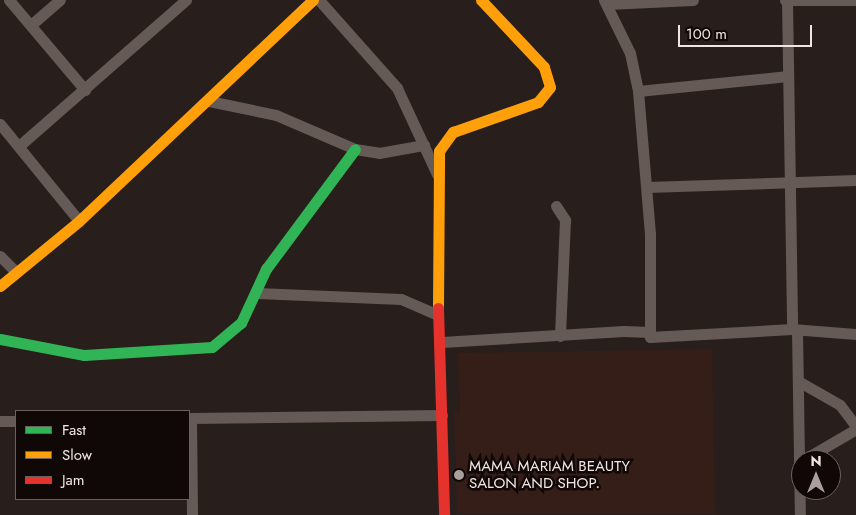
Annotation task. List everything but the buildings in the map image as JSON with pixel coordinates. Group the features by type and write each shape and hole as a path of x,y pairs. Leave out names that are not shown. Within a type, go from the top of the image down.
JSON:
{"street":[{"path":"9,0 32,24 85,90"},
{"path":"32,24 60,0"},
{"path":"19,146 186,0"},
{"path":"0,286 15,271 79,221 209,101 278,29 313,0"},
{"path":"319,0 397,88 438,174"},
{"path":"444,515 442,342 438,316 438,174 442,142 453,132 538,102 550,87 544,67 481,0"},
{"path":"693,0 605,2 630,53 638,91 647,187 650,337 795,330 856,334"},
{"path":"801,450 790,179 786,0 856,0"},
{"path":"638,91 788,76"},
{"path":"209,101 276,114 355,149 379,153 424,144"},
{"path":"0,124 79,221"},
{"path":"0,339 84,355 212,346 241,323 266,269 355,149"},
{"path":"647,187 790,179 856,180"},
{"path":"556,206 565,220 560,336"},
{"path":"0,256 15,271"},
{"path":"257,292 401,299 438,316"},
{"path":"442,342 650,332"},
{"path":"798,381 840,404 856,427 819,450"},
{"path":"192,515 190,418 442,415"},
{"path":"0,421 15,421"},
{"path":"800,500 800,515"}],"shaded area":[{"path":"712,349 715,514 457,514 454,411 460,414 458,353"}],"traffic: fast":[{"path":"0,339 84,355 212,347 241,323 266,269 355,149"}],"traffic: slow":[{"path":"0,286 79,221 313,0"},
{"path":"438,308 439,151 453,132 538,102 550,87 544,67 481,0"}],"traffic: jam":[{"path":"438,308 444,515"}],"place":[{"name":"MAMA MARIAM BEAUTY SALON AND SHOP.","path":"459,475"}]}
